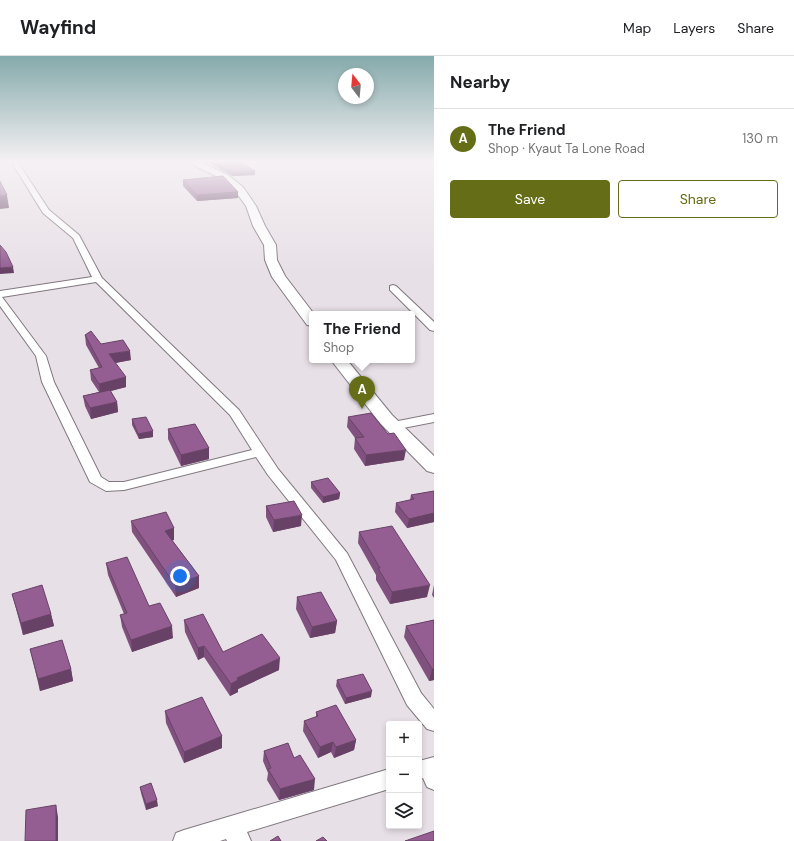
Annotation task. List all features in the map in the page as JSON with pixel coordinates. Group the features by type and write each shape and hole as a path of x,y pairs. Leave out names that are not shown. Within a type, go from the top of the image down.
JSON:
{"main road":[{"path":"245,198 251,206 259,226 270,245 271,260 279,277 309,318"},
{"path":"341,363 393,426 434,467"}],"street":[{"path":"37,198 46,211 76,237 98,279 235,413 259,452 342,557 414,699 434,723"},
{"path":"0,294 98,279"},
{"path":"393,288 434,328"},
{"path":"0,299 41,356 48,382 95,479 106,487 124,486 259,452"},
{"path":"393,426 434,418"},
{"path":"184,841 236,834 386,780"}],"building":[{"path":"0,245 6,252 13,267 0,268"},
{"path":"91,331 101,344 123,340 130,351 109,354 126,377 99,384 90,370 102,367 85,335"},
{"path":"110,390 117,402 90,408 83,396"},
{"path":"371,413 388,434 394,433 406,450 366,455 355,438 364,437 348,417"},
{"path":"146,417 153,431 138,434 132,419"},
{"path":"195,424 209,448 181,455 168,429"},
{"path":"328,478 340,493 323,497 311,482"},
{"path":"434,491 434,513 409,519 396,503 414,499 411,495"},
{"path":"294,501 302,515 274,520 266,506"},
{"path":"166,512 174,528 165,531 199,576 175,585 131,521"},
{"path":"392,526 430,585 392,592 359,532"},
{"path":"127,557 149,606 160,603 172,626 131,640 120,615 127,613 106,563"},
{"path":"42,585 51,614 21,623 12,594"},
{"path":"321,592 337,621 312,627 297,597"},
{"path":"203,614 223,652 262,634 280,658 237,678 238,680 231,684 204,646 198,648 184,620"},
{"path":"434,620 434,669 432,669 406,626"},
{"path":"62,640 71,669 38,679 30,649"},
{"path":"363,674 372,691 346,698 337,680"},
{"path":"202,697 222,736 184,752 165,711"},
{"path":"336,705 356,740 336,747 333,742 320,747 304,721 318,716 316,712"},
{"path":"288,743 294,758 300,755 315,779 280,789 268,769 271,768 264,751"},
{"path":"151,783 157,800 146,804 140,787"},
{"path":"56,805 56,841 25,841 26,810"},
{"path":"434,831 434,841 405,841"},
{"path":"278,836 281,841 270,841"},
{"path":"323,837 327,841 316,841"}],"place":[{"name":"The Friend","path":"362,409"}]}
